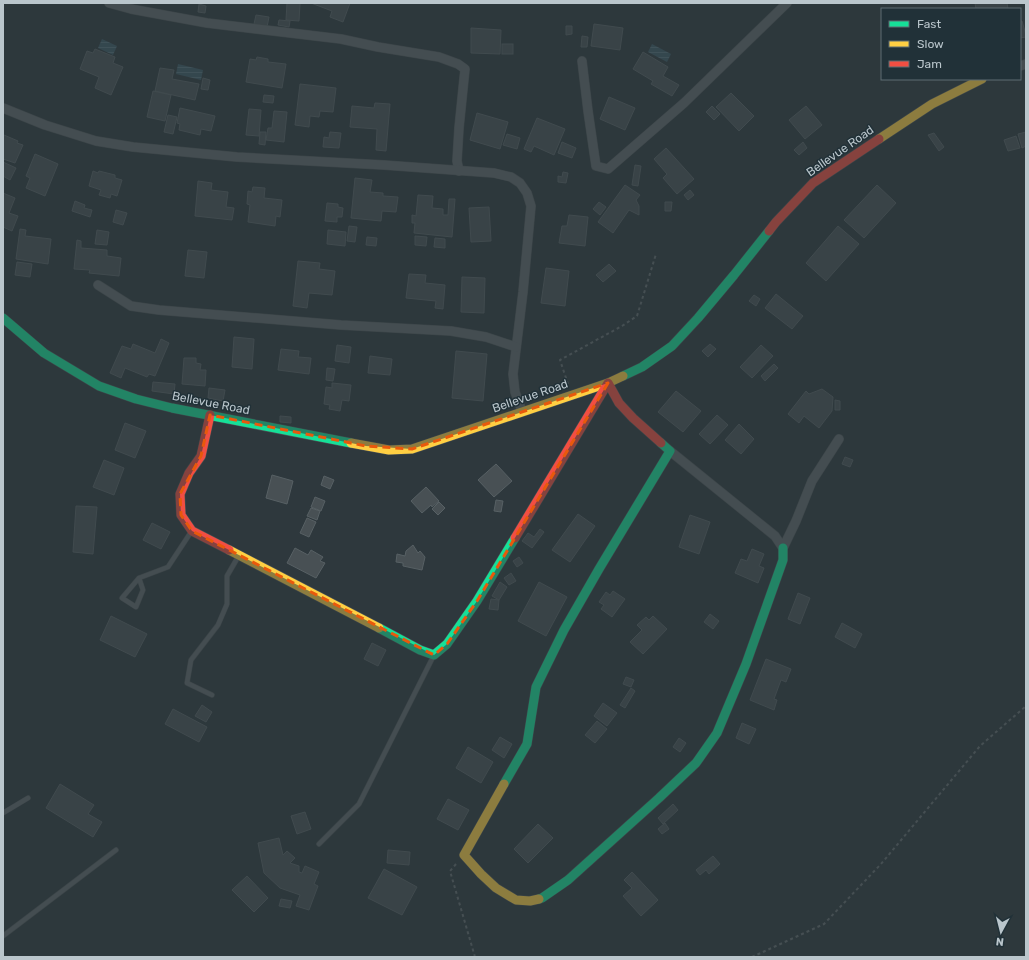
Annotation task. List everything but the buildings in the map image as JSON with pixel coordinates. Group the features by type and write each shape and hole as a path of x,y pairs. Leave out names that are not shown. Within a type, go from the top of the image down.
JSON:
{"street":[{"path":"109,3 131,9 207,23 341,39 439,57 458,64 464,69 457,154 459,171"},
{"path":"582,61 596,166 608,168 684,104 787,3"},
{"name":"Bellevue Road","path":"3,318 44,353 65,366 100,386 136,399 172,408 389,450 412,449 608,383 642,367 672,346 698,318 776,222 813,183 932,104 980,80"},
{"path":"3,108 45,125 96,141 133,147 237,156 494,173 511,177 520,183 527,192 531,206 523,292 513,374 515,392 522,411"},
{"path":"98,285 131,306 159,310 341,325 451,331 486,337 516,347"},
{"path":"608,383 619,403 633,418 670,451 775,536 783,548"},
{"path":"210,415 201,456 189,473 180,494 181,515 192,531 420,650 434,655 447,644 477,601 608,383"},
{"path":"670,451 564,630 536,687 527,744 464,855 496,888 516,900 530,901 542,898 568,880 696,763 716,733 746,664 783,560 783,548 812,481 838,438"}],"lane":[{"path":"139,578 143,590 136,607 122,598 139,578 168,567 192,531"},
{"path":"212,695 187,683 191,660 218,625 227,604 227,576 239,556"},
{"path":"319,844 359,804 434,655"},
{"path":"3,813 28,798"},
{"path":"3,936 116,850"}],"path":[{"path":"571,395 560,360 622,326 637,316 656,254"},
{"path":"752,957 824,924 881,864 980,746 1026,706"},
{"path":"464,855 450,872 475,957"}],"highlighted area":[{"path":"608,383 477,601 447,644 434,655 192,531 181,515 180,494 201,456 210,415 366,446 412,449"}],"water":[{"path":"102,39 117,46 113,55 98,48"},
{"path":"652,44 671,54 667,62 648,52"},
{"path":"178,64 203,70 201,80 176,74"}],"traffic: fast":[{"path":"623,376 642,367 672,346 698,318 769,231"},
{"path":"3,318 44,353 99,386 136,399 172,408 351,443"},
{"path":"504,784 527,744 536,687 564,630 670,451 661,443"},
{"path":"379,628 420,650 434,655 447,644 477,601 515,538"},
{"path":"539,899 568,880 659,798 696,763 717,733 746,664 783,560 783,548"}],"traffic: slow":[{"path":"879,139 932,104 980,80"},
{"path":"351,443 389,450 412,449 608,383 623,376"},
{"path":"229,550 379,628"},
{"path":"504,784 464,855 496,888 516,900 530,901 539,899"}],"traffic: jam":[{"path":"769,231 813,183 879,139"},
{"path":"515,538 608,383 619,403 633,418 661,443"},
{"path":"210,415 201,456 189,473 180,494 181,515 192,531 229,550"}]}
